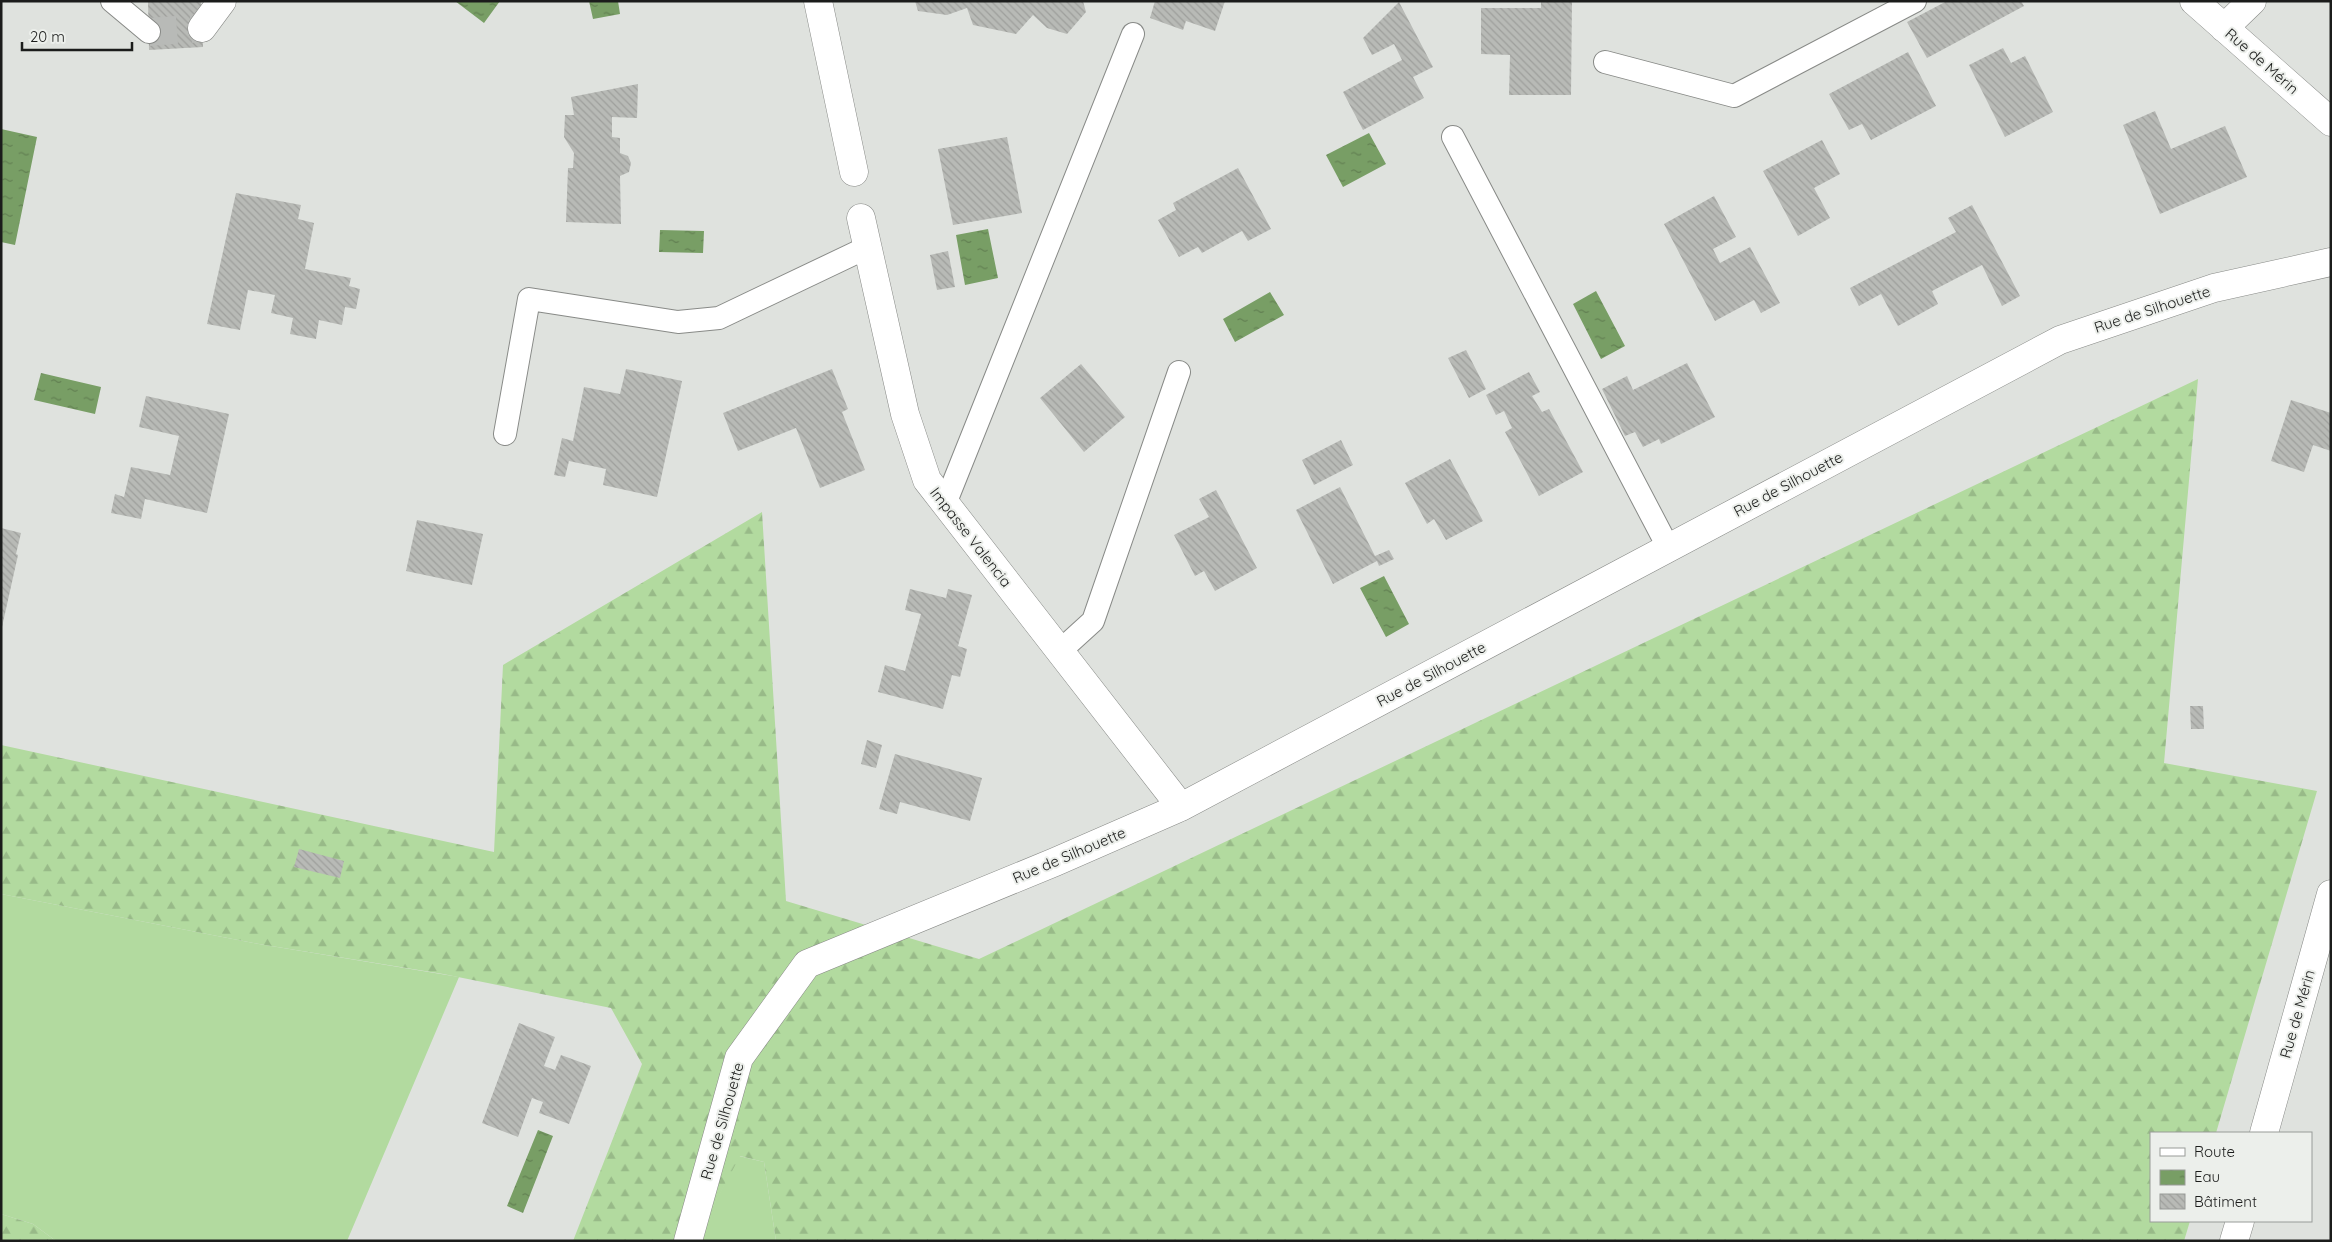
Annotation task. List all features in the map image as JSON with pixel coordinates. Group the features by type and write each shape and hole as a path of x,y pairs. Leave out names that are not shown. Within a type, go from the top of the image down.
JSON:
{"street":[{"path":"202,28 222,1"},
{"path":"818,1 854,172"},
{"name":"Rue de Mérin","path":"2194,1 2331,122"},
{"path":"2224,28 2252,1"},
{"name":"Impasse Valencia","path":"861,218 905,414 927,480 1181,807"},
{"name":"Rue de Silhouette","path":"688,1241 739,1058 807,964 1055,862 1181,807 2060,340 2214,288 2331,262"},
{"name":"Rue de Mérin","path":"2264,1132 2331,894"},
{"path":"2234,1241 2240,1222"}],"lane":[{"path":"112,1 149,32"},
{"path":"1604,62 1734,96 1915,1"},
{"path":"945,504 1133,34"},
{"path":"1453,136 1668,547"},
{"path":"505,434 529,299 678,322 719,318 868,247"},
{"path":"1060,651 1093,621 1179,372"}],"green space":[{"path":"2198,379 2164,763 2317,791 2216,1132 2150,1132 2150,1222 2190,1222 2184,1241 776,1241 764,1162 740,1156 695,1241 573,1241 642,1064 611,1008 443,974 259,944 1,894 1,745 494,852 503,665 762,512 786,901 979,959"},
{"path":"1,894 259,944 459,977 347,1241 56,1241 33,1224 1,1214"},
{"path":"739,1156 764,1162 776,1241 695,1241"},
{"path":"1,1214 33,1224 56,1241 1,1241"}],"water":[{"path":"455,1 500,1 484,23"},
{"path":"589,1 618,1 620,14 593,19"},
{"path":"1,129 37,137 15,245 1,242"},
{"path":"1369,133 1386,164 1343,187 1326,155"},
{"path":"988,229 998,278 965,285 956,235"},
{"path":"660,230 704,231 703,253 659,252"},
{"path":"1596,291 1625,346 1601,359 1573,304"},
{"path":"1270,292 1284,315 1235,342 1223,319"},
{"path":"41,373 101,387 95,414 34,400"},
{"path":"1384,576 1409,624 1386,637 1360,588"},
{"path":"538,1130 553,1136 523,1213 507,1206"}],"building":[{"path":"148,1 201,1 203,47 149,50"},
{"path":"915,1 1083,1 1086,12 1067,34 1047,28 1033,15 1016,34 973,25 967,8 947,15 918,11"},
{"path":"1155,1 1225,1 1215,31 1186,21 1183,30 1150,18"},
{"path":"1541,1 1572,1 1571,95 1509,95 1510,55 1481,54 1481,8 1541,8"},
{"path":"1947,1 2021,1 2024,6 1927,58 1907,22"},
{"path":"1399,2 1433,67 1413,77 1424,98 1363,130 1343,92 1402,60 1394,44 1372,55 1363,38"},
{"path":"2003,48 2011,63 2025,56 2053,112 2005,137 1969,65"},
{"path":"1908,52 1936,106 1871,140 1862,124 1849,130 1829,94"},
{"path":"638,84 637,118 612,117 612,137 620,138 620,153 628,156 631,163 629,172 620,176 621,224 566,222 568,168 573,168 574,153 564,137 565,115 574,115 571,97"},
{"path":"2155,111 2171,149 2225,126 2247,177 2160,214 2123,125"},
{"path":"1007,137 1022,213 953,225 938,149"},
{"path":"1822,140 1840,174 1814,188 1830,218 1798,236 1763,171"},
{"path":"1238,168 1271,229 1248,241 1242,231 1202,253 1198,247 1179,257 1158,220 1176,210 1173,203"},
{"path":"236,193 301,205 298,219 314,223 305,269 351,278 349,286 360,289 356,309 345,307 342,325 319,320 316,339 290,334 293,318 271,313 275,295 248,290 240,330 207,324"},
{"path":"1714,196 1736,237 1713,249 1720,263 1750,247 1780,303 1761,313 1754,300 1715,321 1664,224"},
{"path":"1972,205 2020,296 2002,306 1982,265 1932,291 1938,304 1898,326 1881,294 1859,306 1850,288 1956,232 1948,218"},
{"path":"948,251 955,287 937,290 930,255"},
{"path":"1466,350 1486,389 1469,398 1448,358"},
{"path":"1687,363 1715,417 1661,444 1659,439 1643,447 1635,432 1625,436 1602,389 1627,376 1633,390"},
{"path":"1081,364 1125,417 1084,452 1040,398"},
{"path":"626,369 682,381 657,497 603,485 606,469 569,461 565,477 554,475 562,438 573,441 584,387 620,394"},
{"path":"832,369 848,409 842,412 865,470 820,488 796,428 738,451 723,413"},
{"path":"1529,372 1540,392 1532,396 1542,412 1549,409 1583,472 1539,496 1505,432 1512,428 1504,411 1496,415 1486,395"},
{"path":"146,396 229,414 207,513 145,499 141,519 111,513 115,494 124,497 131,467 170,475 179,436 139,427"},
{"path":"2291,400 2331,413 2331,451 2313,445 2304,472 2271,461"},
{"path":"1341,440 1353,465 1314,485 1302,460"},
{"path":"1450,459 1483,521 1446,540 1434,519 1427,524 1405,483"},
{"path":"1340,487 1375,556 1389,550 1394,559 1379,566 1377,561 1333,584 1296,510"},
{"path":"1216,490 1257,568 1215,591 1204,571 1195,576 1174,535 1209,517 1199,499"},
{"path":"417,520 483,534 472,585 406,571"},
{"path":"1,528 21,533 2,627"},
{"path":"910,589 946,598 948,589 972,595 958,646 967,649 960,677 952,675 943,709 878,692 885,665 905,671 921,614 905,610"},
{"path":"2190,706 2203,706 2204,729 2191,729"},
{"path":"867,740 882,745 876,768 861,764"},
{"path":"895,754 982,778 970,821 900,802 897,814 879,809"},
{"path":"299,849 344,861 340,878 294,867"},
{"path":"519,1023 555,1037 544,1066 555,1070 561,1055 591,1066 569,1124 539,1113 543,1102 532,1098 518,1137 482,1123"}],"tunnel":[{"path":"149,32 202,28"}]}
